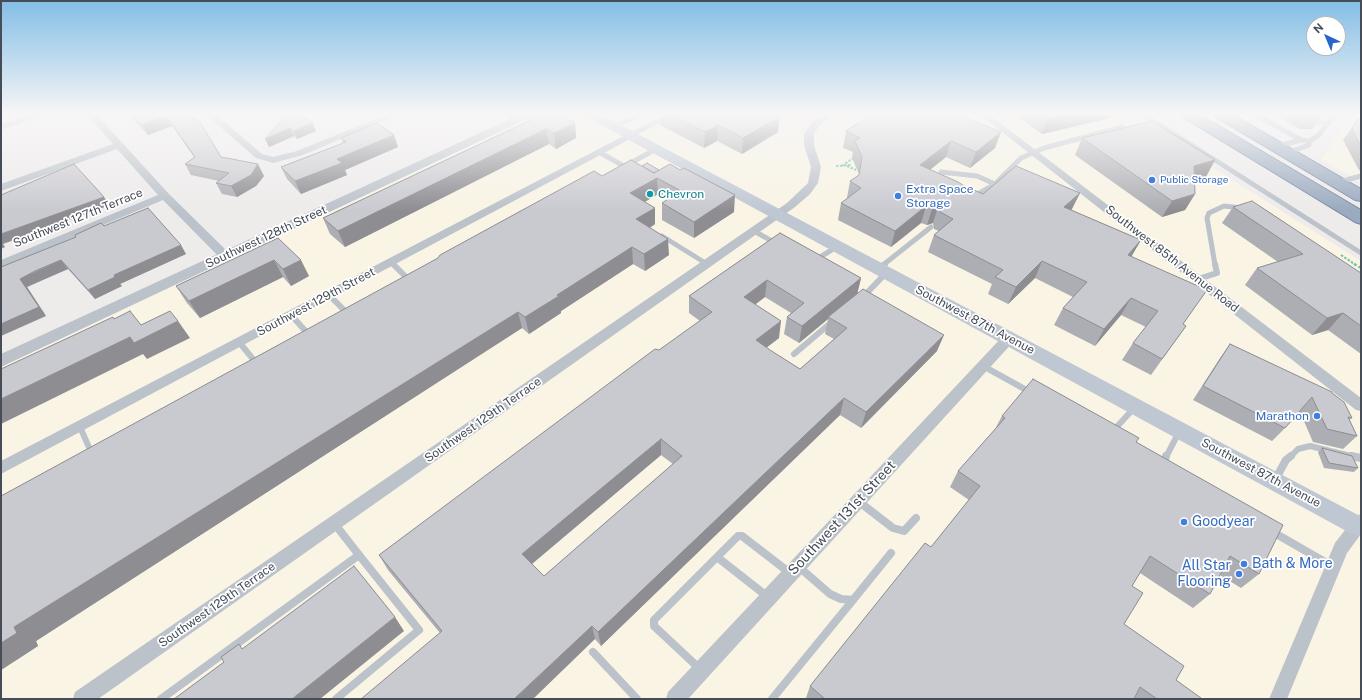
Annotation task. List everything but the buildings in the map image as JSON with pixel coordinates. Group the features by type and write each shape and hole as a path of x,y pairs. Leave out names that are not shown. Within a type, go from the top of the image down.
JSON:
{"highway":[{"path":"1240,146 1361,218"},
{"path":"1275,146 1361,196"}],"main road":[{"name":"Southwest 87th Avenue","path":"650,146 685,168 779,214 1360,526"}],"street":[{"path":"1,188 116,146"},
{"path":"119,146 225,256"},
{"path":"247,146 259,156 273,160 306,151 319,146"},
{"name":"Southwest 128th Street","path":"1,361 225,256 450,146"},
{"name":"Southwest 129th Street","path":"1,468 611,146"},
{"name":"Southwest 129th Terrace","path":"82,699 802,197 813,183 816,168 809,146"},
{"name":"Southwest 85th Avenue Road","path":"1026,146 1361,406"},
{"name":"Southwest 127th Terrace","path":"1,264 166,196"},
{"name":"Southwest 131st Street","path":"675,699 1009,338"},
{"path":"1278,699 1332,566 1341,548 1360,526"}],"lane":[{"path":"968,201 995,184 1007,174 1018,159 1053,146"},
{"path":"1192,146 1361,253"},
{"path":"1281,149 1288,146"},
{"path":"1281,149 1305,146"},
{"path":"624,166 656,149"},
{"path":"599,152 630,170"},
{"path":"941,172 977,176 995,184"},
{"path":"1338,182 1361,176"},
{"path":"1198,279 1217,273 1207,218 1209,213 1224,206 1234,206 1248,210"},
{"path":"856,302 883,270 931,227"},
{"path":"655,231 707,264"},
{"path":"754,231 782,246"},
{"path":"809,259 820,258 838,246"},
{"path":"391,262 415,285 408,289"},
{"path":"329,295 352,319 346,323"},
{"path":"291,315 313,339 306,343"},
{"path":"794,354 840,316"},
{"path":"240,342 260,368"},
{"path":"254,372 267,364"},
{"path":"983,366 1038,397"},
{"path":"1107,432 1112,432 1117,429 1136,406"},
{"path":"80,427 95,460 88,464"},
{"path":"1168,471 1163,461 1180,430"},
{"path":"1275,481 1286,460 1298,448 1310,446 1361,458"},
{"path":"858,501 893,528 904,531 916,518"},
{"path":"334,523 419,630 336,699"},
{"path":"1264,527 1332,566"},
{"path":"701,670 654,626 654,620 738,536 742,536 830,594 840,599 853,600"},
{"path":"772,699 891,553"},
{"path":"161,699 359,555"},
{"path":"717,557 768,597"},
{"path":"593,652 637,699"}],"path":[{"path":"842,166 854,158"},
{"path":"836,166 852,165"},
{"path":"845,166 856,170"}],"shaded area":[{"path":"471,146 1178,146 1361,261 1361,699 1,699 1,367"},
{"path":"1331,146 1361,146 1361,182 1321,159"}],"place":[{"name":"Public Storage","path":"1152,180"},
{"name":"Chevron","path":"650,194"},
{"name":"Extra Space Storage","path":"898,196"},
{"name":"Marathon","path":"1317,416"},
{"name":"Goodyear","path":"1184,522"},
{"name":"Bath & More","path":"1244,564"},
{"name":"All Star Flooring","path":"1239,574"}]}
